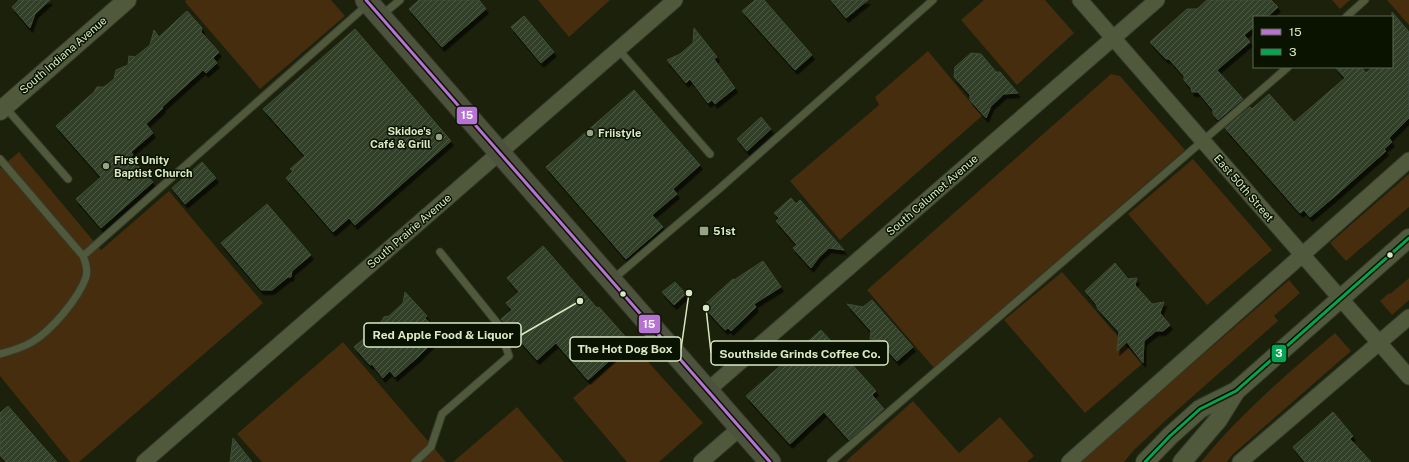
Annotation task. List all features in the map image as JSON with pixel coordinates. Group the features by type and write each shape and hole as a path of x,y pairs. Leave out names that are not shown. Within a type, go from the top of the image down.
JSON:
{"main road":[{"path":"372,7 770,462"}],"street":[{"name":"South Indiana Avenue","path":"2,109 127,0"},
{"name":"South Prairie Avenue","path":"144,462 675,0"},
{"name":"East 50th Street","path":"1080,0 1409,377"},
{"name":"South Calumet Avenue","path":"708,390 1157,0"},
{"path":"1069,462 1409,160"},
{"path":"1145,462 1170,436 1200,409 1236,391 1409,238"},
{"path":"1240,462 1409,317"},
{"path":"1182,462 1218,420 1236,391"},
{"path":"701,462 740,428"}],"lane":[{"path":"83,256 372,7 400,0"},
{"path":"611,281 718,190 933,0"},
{"path":"1347,16 1365,0"},
{"path":"618,49 710,154"},
{"path":"831,462 1287,68"},
{"path":"2,109 68,179"},
{"path":"0,159 83,256 87,266 86,277 78,291 63,315 48,331 31,342 12,351 0,354"},
{"path":"415,462 431,448 442,414 509,356 498,324 440,252"}],"shaded area":[{"path":"186,0 331,0 345,16 260,89 185,2"},
{"path":"538,0 610,0 569,37"},
{"path":"984,0 1045,0 1074,33 1017,85 961,20"},
{"path":"1332,0 1350,0 1340,9"},
{"path":"1387,0 1409,0 1409,25"},
{"path":"928,51 982,116 840,240 790,181 879,105 875,97"},
{"path":"1111,74 1120,76 1185,150 934,368 867,290"},
{"path":"19,152 101,250 169,191 263,303 79,462 70,462 0,376 0,168"},
{"path":"1193,159 1272,250 1207,305 1128,214"},
{"path":"1409,174 1409,207 1346,261 1330,243"},
{"path":"1062,272 1142,364 1085,413 1004,320"},
{"path":"1409,278 1409,300 1392,315 1380,301"},
{"path":"1289,280 1300,293 1274,316 1278,321 1166,420 1134,450 1124,462 1079,462"},
{"path":"1335,333 1351,351 1232,455 1227,462 1201,462 1248,411"},
{"path":"343,342 446,462 262,462 237,434"},
{"path":"634,346 703,423 659,462 627,462 573,398"},
{"path":"913,401 959,453 1000,417 1034,456 1027,462 845,462"},
{"path":"517,407 564,462 453,462"}],"building":[{"path":"19,0 50,0 35,14 30,28 12,7"},
{"path":"419,0 479,0 486,9 442,47 409,9"},
{"path":"755,0 764,0 812,55 795,70 742,11"},
{"path":"831,0 868,0 846,18"},
{"path":"1207,0 1271,0 1278,7 1268,16 1253,16 1253,28 1244,35 1250,42 1217,70 1243,99 1218,120 1213,114 1213,110 1198,92 1192,92 1191,88 1184,80 1184,76 1169,59 1166,59 1150,42 1187,9 1197,9"},
{"path":"187,11 202,28 201,32 219,52 213,58 217,63 206,73 203,70 162,107 163,108 146,124 153,133 131,152 133,155 130,157 153,182 101,228 76,199 101,177 56,126 94,92 97,87 104,87 114,79 116,70 128,65 129,56 135,57 150,45 154,30 159,37"},
{"path":"1392,12 1409,32 1409,118 1389,138 1392,142 1384,149 1386,151 1334,197 1310,217 1304,210 1300,213 1225,128 1250,107 1252,109 1269,94 1294,122 1345,78 1336,68 1362,68 1366,73 1372,68 1393,68"},
{"path":"524,16 554,52 541,63 511,27"},
{"path":"694,28 717,57 714,59 735,88 715,104 712,100 708,103 690,79 686,83 667,60 680,54 693,43"},
{"path":"355,29 451,141 355,225 349,218 333,232 286,178 293,171 290,169 305,156 263,109"},
{"path":"971,53 981,54 996,72 1000,72 1018,93 1004,94 991,106 986,118 970,100 970,95 954,77 955,67"},
{"path":"634,90 700,165 673,189 677,194 652,215 663,227 626,259 546,167"},
{"path":"761,117 771,129 747,151 737,139"},
{"path":"202,162 216,178 185,204 172,188"},
{"path":"791,198 796,204 800,200 844,250 829,248 819,257 811,268 793,248 797,245 776,221 779,218 774,213"},
{"path":"267,204 311,255 292,271 291,277 288,277 272,290 261,290 221,243"},
{"path":"543,246 597,308 599,307 630,342 588,380 556,343 537,360 501,319 512,310 506,303 519,292 507,278"},
{"path":"763,261 781,287 754,304 756,307 731,331 728,328 725,330 703,306 733,279 734,280"},
{"path":"1115,263 1128,279 1137,278 1135,285 1152,304 1164,302 1160,313 1170,325 1163,331 1156,331 1144,341 1143,363 1127,342 1117,351 1119,332 1098,309 1096,304 1085,291"},
{"path":"675,282 686,294 674,305 662,292"},
{"path":"405,292 427,316 425,318 437,331 431,336 435,340 395,377 390,371 383,378 372,364 370,365 354,347 375,329 376,324 381,322 384,317 389,316 403,303"},
{"path":"872,300 913,347 897,361 878,340 870,339 871,331 847,304 863,307"},
{"path":"821,330 876,391 872,395 884,409 849,440 824,412 790,444 746,396"},
{"path":"8,406 57,462 6,462 0,455 0,413"},
{"path":"1333,412 1353,436 1350,439 1371,462 1305,462 1293,447"},
{"path":"233,438 252,462 230,462"}],"transit line":[{"name":"15","path":"366,0 770,462"},
{"name":"3","path":"1145,462 1170,436 1200,409 1236,391 1409,238"}],"place":[{"name":"Friistyle","path":"590,133"},
{"name":"Skidoe's Café & Grill","path":"439,137"},
{"name":"First Unity Baptist Church","path":"106,166"},
{"name":"51st","path":"704,231"},
{"name":"The Hot Dog Box","path":"689,293"},
{"name":"Red Apple Food & Liquor","path":"580,301"},
{"name":"Southside Grinds Coffee Co.","path":"706,308"}]}
